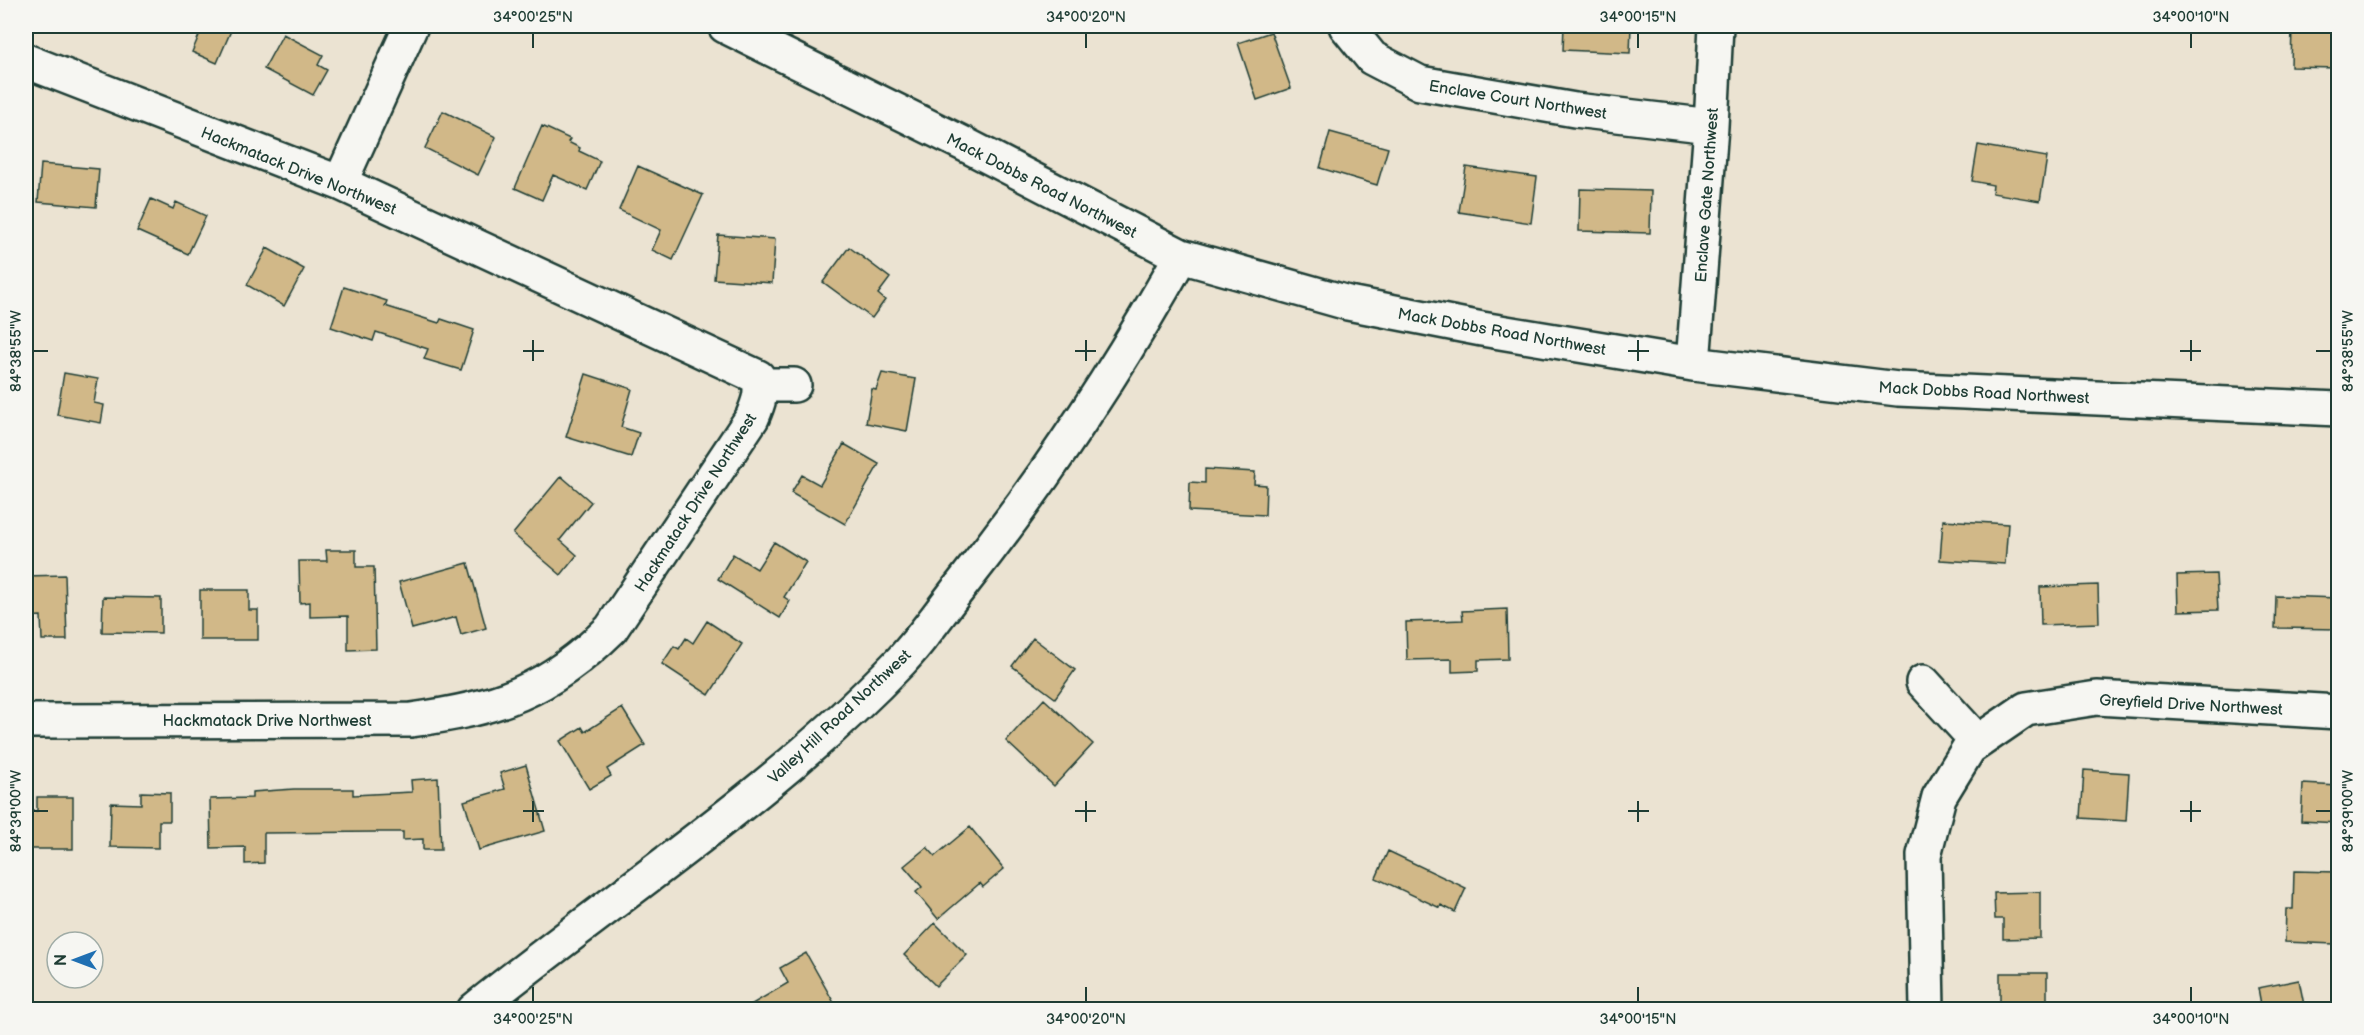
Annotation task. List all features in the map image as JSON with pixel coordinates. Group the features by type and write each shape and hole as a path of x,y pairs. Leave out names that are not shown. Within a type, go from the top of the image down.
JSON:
{"street":[{"path":"340,183 411,26"},
{"name":"Mack Dobbs Road Northwest","path":"725,26 1181,256 1348,303 1482,329 1693,364 1898,389 2338,409"},
{"name":"Enclave Court Northwest","path":"1346,26 1372,58 1420,83 1575,110 1712,126"},
{"name":"Enclave Gate Northwest","path":"1693,364 1712,126 1716,26"},
{"name":"Hackmatack Drive Northwest","path":"26,61 340,183 758,377 761,385 759,401 752,418 611,629 586,654 545,682 502,702 461,713 411,720 26,721"},
{"name":"Valley Hill Road Northwest","path":"474,1010 740,807 810,748 902,660 1007,527 1108,376 1181,256"},
{"path":"761,385 794,385"},
{"path":"1923,682 1978,742"},
{"name":"Greyfield Drive Northwest","path":"1927,1010 1924,855 1939,797 1969,748 2026,709 2097,698 2338,712"}],"building":[{"path":"203,26 233,26 217,63 192,52"},
{"path":"1564,26 1631,26 1630,53 1563,50"},
{"path":"2292,26 2338,26 2338,68 2291,67"},
{"path":"1271,32 1291,88 1257,100 1238,43"},
{"path":"283,34 323,55 318,65 327,70 313,95 264,69"},
{"path":"443,111 496,137 478,175 425,148"},
{"path":"542,126 570,139 568,142 580,148 579,151 600,161 587,190 553,175 542,200 515,188"},
{"path":"1330,132 1388,148 1377,185 1320,168"},
{"path":"1978,145 2047,157 2040,201 1992,193 1993,185 1972,181"},
{"path":"41,164 99,169 96,207 38,202"},
{"path":"638,166 703,195 673,260 652,250 661,230 619,210"},
{"path":"1466,167 1537,177 1531,223 1459,212"},
{"path":"1580,189 1651,191 1650,233 1579,231"},
{"path":"151,199 173,209 176,202 206,216 188,254 137,231"},
{"path":"718,235 775,239 772,283 714,279"},
{"path":"849,247 890,278 878,294 885,300 872,318 823,282"},
{"path":"267,248 304,269 284,306 247,285"},
{"path":"344,287 387,301 385,306 439,323 441,319 474,330 461,370 424,359 428,349 376,332 373,341 331,327"},
{"path":"64,373 98,379 94,403 104,405 101,423 57,415"},
{"path":"882,373 916,379 907,431 866,423 872,389 876,390"},
{"path":"586,374 632,389 621,427 639,433 631,457 566,437"},
{"path":"844,444 879,464 845,524 791,493 802,475 820,485"},
{"path":"1205,469 1255,472 1254,484 1266,485 1265,515 1189,511 1190,482 1205,483"},
{"path":"561,476 591,502 560,540 577,555 561,575 513,534"},
{"path":"1943,520 2008,524 2005,564 1940,560"},
{"path":"774,542 806,562 784,597 790,601 780,618 718,579 733,554 757,569"},
{"path":"326,550 356,550 356,567 374,567 376,649 348,650 348,616 310,617 310,602 300,603 299,561 327,561"},
{"path":"468,563 486,628 461,635 456,617 412,629 399,582"},
{"path":"2216,574 2218,610 2178,611 2177,575"},
{"path":"65,575 67,640 42,640 41,616 26,617 26,576"},
{"path":"2098,585 2099,623 2041,625 2040,587"},
{"path":"200,590 249,590 249,610 258,610 258,640 200,640"},
{"path":"2276,596 2338,598 2338,629 2275,628"},
{"path":"103,597 161,598 161,633 102,632"},
{"path":"1507,609 1508,659 1478,660 1478,671 1452,672 1452,659 1407,660 1406,622 1463,620 1462,611"},
{"path":"707,621 742,644 709,695 662,664 674,646 679,649 686,638 693,643"},
{"path":"1033,638 1075,670 1055,698 1012,666"},
{"path":"1044,699 1093,744 1054,786 1006,741"},
{"path":"622,708 645,745 607,769 611,776 589,789 560,741 582,727 585,732"},
{"path":"526,765 545,831 479,850 464,801 505,789 500,773"},
{"path":"2084,770 2129,773 2126,821 2081,818"},
{"path":"438,778 441,850 423,850 423,839 403,840 403,832 264,833 264,863 245,864 245,847 211,848 210,799 252,798 252,792 294,789 353,789 353,795 412,792 411,780"},
{"path":"2303,784 2338,786 2338,823 2301,821"},
{"path":"141,792 170,793 170,821 159,821 159,848 110,847 111,803 141,804"},
{"path":"37,797 73,797 73,849 26,849 26,811 37,811"},
{"path":"970,827 1004,869 983,887 980,883 938,919 916,892 922,887 904,866 927,847 935,856"},
{"path":"1388,851 1466,888 1455,912 1441,905 1440,908 1376,878"},
{"path":"2294,871 2337,872 2335,944 2285,942 2286,909 2293,909"},
{"path":"2040,892 2040,938 2003,939 2003,919 1995,919 1994,893"},
{"path":"935,923 967,955 936,986 904,955"},
{"path":"806,953 838,1010 742,1010 788,983 780,968"},
{"path":"2000,973 2047,973 2047,1010 2000,1010"},
{"path":"2299,980 2305,1010 2262,1010 2258,988"}]}
